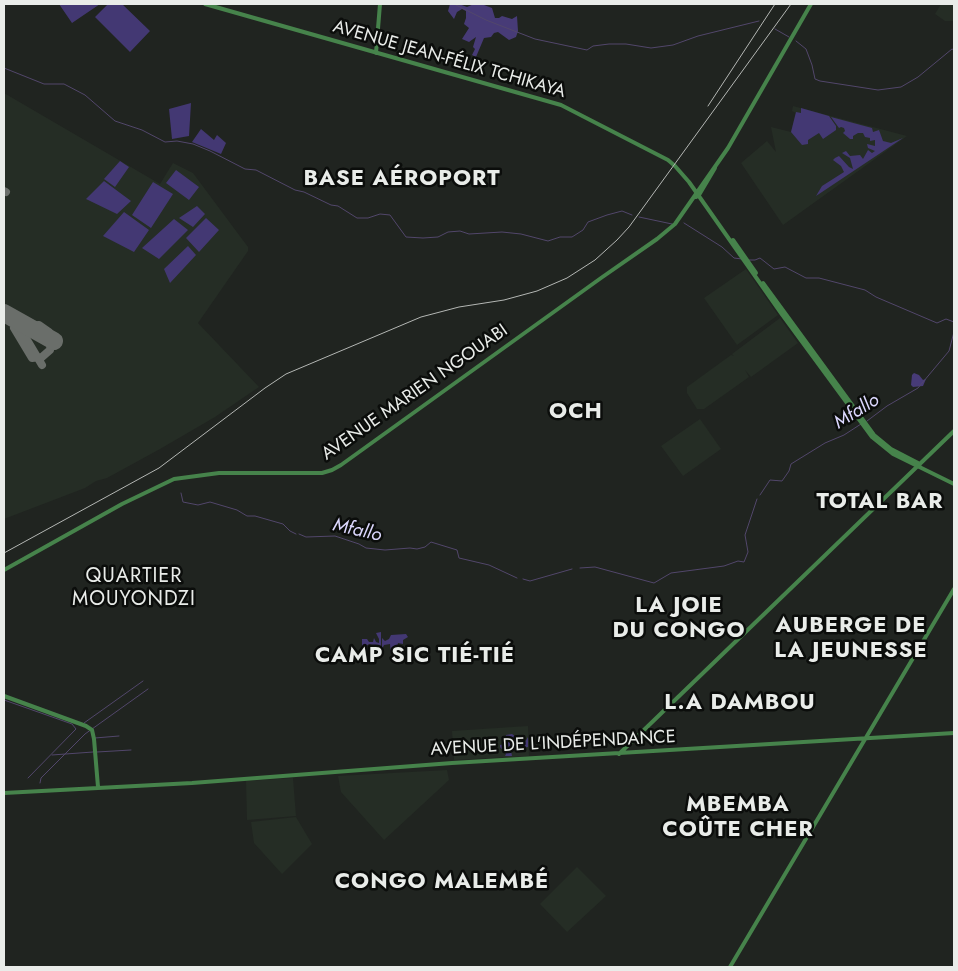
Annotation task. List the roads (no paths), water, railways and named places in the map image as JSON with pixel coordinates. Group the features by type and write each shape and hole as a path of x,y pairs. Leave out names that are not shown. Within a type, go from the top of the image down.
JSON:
{"street":[{"name":"AVENUE JEAN-FÉLIX TCHIKAYA","path":"205,4 561,105 665,158 675,166 696,194 864,428 885,449 954,484"},
{"path":"376,53 380,4"},
{"name":"AVENUE MARIEN NGOUABI","path":"4,570 122,504 174,479 213,473 322,473 337,468 664,234 674,224 716,166 760,94 811,4"},
{"path":"621,754 918,465 954,433"},
{"path":"621,754 918,465 954,433"},
{"path":"730,967 954,590"},
{"path":"4,696 86,726 94,732 98,787 4,793"},
{"path":"866,738 954,733"},
{"name":"AVENUE DE L'INDÉPENDANCE","path":"98,787 243,780 452,763 866,738"}],"waterway":[{"path":"454,4 486,20 535,39 587,50 593,46 609,44 626,44 651,48 673,45 698,36 759,21"},
{"path":"775,29 789,37"},
{"path":"796,41 806,49 815,79 878,90 901,87 918,77 952,49 954,50"},
{"path":"4,68 44,84 64,84 85,95 115,121 142,130 165,142 177,141 193,144 245,169 256,170 295,190 304,192 331,205 338,206 357,218 368,218 380,214 390,215 406,237 438,237 448,232 460,231 469,234 502,232 521,234 548,241 560,237 572,237 583,230 588,222 607,215 622,211 632,215"},
{"path":"639,217 672,224"},
{"path":"684,223 722,247 734,258 742,259"},
{"path":"748,260 760,258 774,269 785,267 806,278 819,278 865,290 876,297 937,323 946,319 954,322"},
{"name":"Mfallo","path":"867,421 887,406 918,388 949,351 954,332"},
{"name":"Mfallo","path":"760,495 770,480 782,481 789,471 791,464 861,424"},
{"name":"Mfallo","path":"181,493 183,502 198,505 210,502 237,510 247,516 255,516 283,524 296,534"},
{"name":"Mfallo","path":"580,568 595,567 654,583 671,573 724,566 738,561 744,562 748,552 745,535 757,499"},
{"name":"Mfallo","path":"299,534 306,537 335,536 366,548 385,550 417,549 425,547 431,542 457,550 459,558 489,565 517,578"},
{"name":"Mfallo","path":"523,579 530,581 572,569"},
{"path":"84,723 143,681"},
{"path":"40,783 41,778 85,734 148,689"},
{"path":"4,700 72,724 76,729 28,778"},
{"path":"95,738 119,736"},
{"path":"97,752 131,750"},
{"path":"52,755 93,752"}],"railway":[{"path":"708,106 775,4"},
{"path":"4,553 159,468 286,374 421,317 459,307 504,300 537,291 567,278 595,260 629,227 791,4"}],"district":[{"name":"BASE AÉROPORT","path":"402,180"},
{"name":"OCH","path":"576,413"},
{"name":"TOTAL BAR","path":"880,503"},
{"name":"QUARTIER MOUYONDZI","path":"134,588"},
{"name":"LA JOIE DU CONGO","path":"679,620"},
{"name":"AUBERGE DE LA JEUNESSE","path":"851,640"},
{"name":"CAMP SIC TIÉ-TIÉ","path":"415,657"},
{"name":"L.A DAMBOU","path":"740,704"},
{"name":"MBEMBA COÛTE CHER","path":"738,818"},
{"name":"CONGO MALEMBÉ","path":"442,883"}]}
